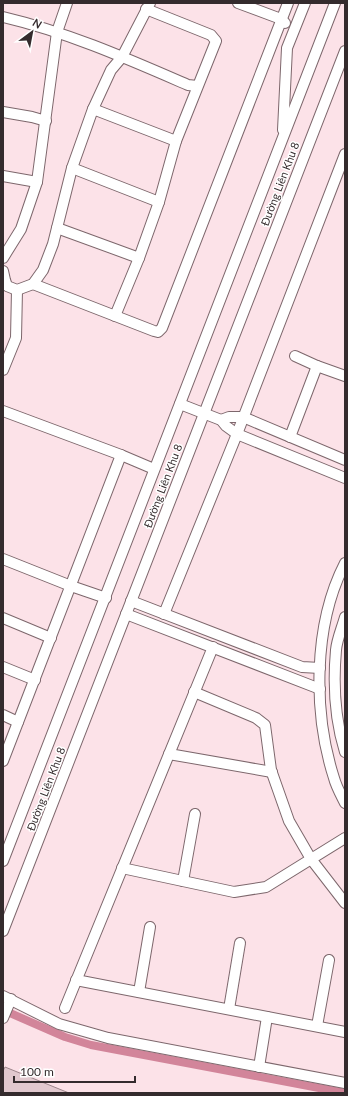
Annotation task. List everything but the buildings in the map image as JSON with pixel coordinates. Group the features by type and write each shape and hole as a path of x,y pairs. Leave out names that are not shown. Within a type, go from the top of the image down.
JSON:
{"street":[{"path":"3,258 21,229 37,182 57,32 67,3"},
{"path":"238,3 281,19 294,30"},
{"path":"33,284 154,331 158,332 162,328 287,3 304,5 287,48 283,137"},
{"name":"Đường Liên Khu 8","path":"3,861 335,3"},
{"path":"3,272 4,280 7,286 17,290 33,284 44,270 53,244 72,168 93,109 111,70 122,57 148,6 212,35 216,41 176,141 159,202 139,258 115,316"},
{"path":"3,17 26,22 57,32 122,57 188,85 197,86"},
{"name":"Đường Liên Khu 8","path":"3,931 345,50"},
{"path":"93,109 176,141"},
{"path":"3,112 46,121"},
{"path":"164,614 237,434 345,154"},
{"path":"72,168 159,202"},
{"path":"3,176 37,182"},
{"path":"57,228 139,258"},
{"path":"3,370 7,351 16,338 17,290"},
{"path":"295,356 345,376"},
{"path":"290,437 318,366"},
{"path":"180,404 221,420 226,426 237,434 345,478"},
{"path":"3,411 121,455 154,469"},
{"path":"221,420 229,417 243,417 345,460"},
{"path":"320,468 327,452"},
{"path":"3,762 121,455"},
{"path":"3,559 106,598"},
{"path":"345,563 341,581 324,627 320,668 321,722 325,746 334,779 345,803"},
{"path":"131,601 302,667 320,668"},
{"path":"126,614 320,689"},
{"path":"345,617 336,649 335,693 340,737 345,752"},
{"path":"3,618 51,638"},
{"path":"65,1008 213,647"},
{"path":"244,659 249,647"},
{"path":"3,667 35,680"},
{"path":"194,692 256,718 265,725 272,772 290,821 311,859 345,903"},
{"path":"3,715 18,722"},
{"path":"169,754 272,772"},
{"path":"183,881 195,814"},
{"path":"122,868 234,892 266,887 345,838"},
{"path":"139,992 150,927"},
{"path":"229,1009 240,943"},
{"path":"317,1026 329,960"},
{"path":"76,980 345,1032"},
{"path":"3,1018 7,998 59,1024 108,1038 345,1082"},
{"path":"259,1067 268,1017"}],"waterway":[{"path":"10,1013 65,1037 91,1045 345,1093"}]}
